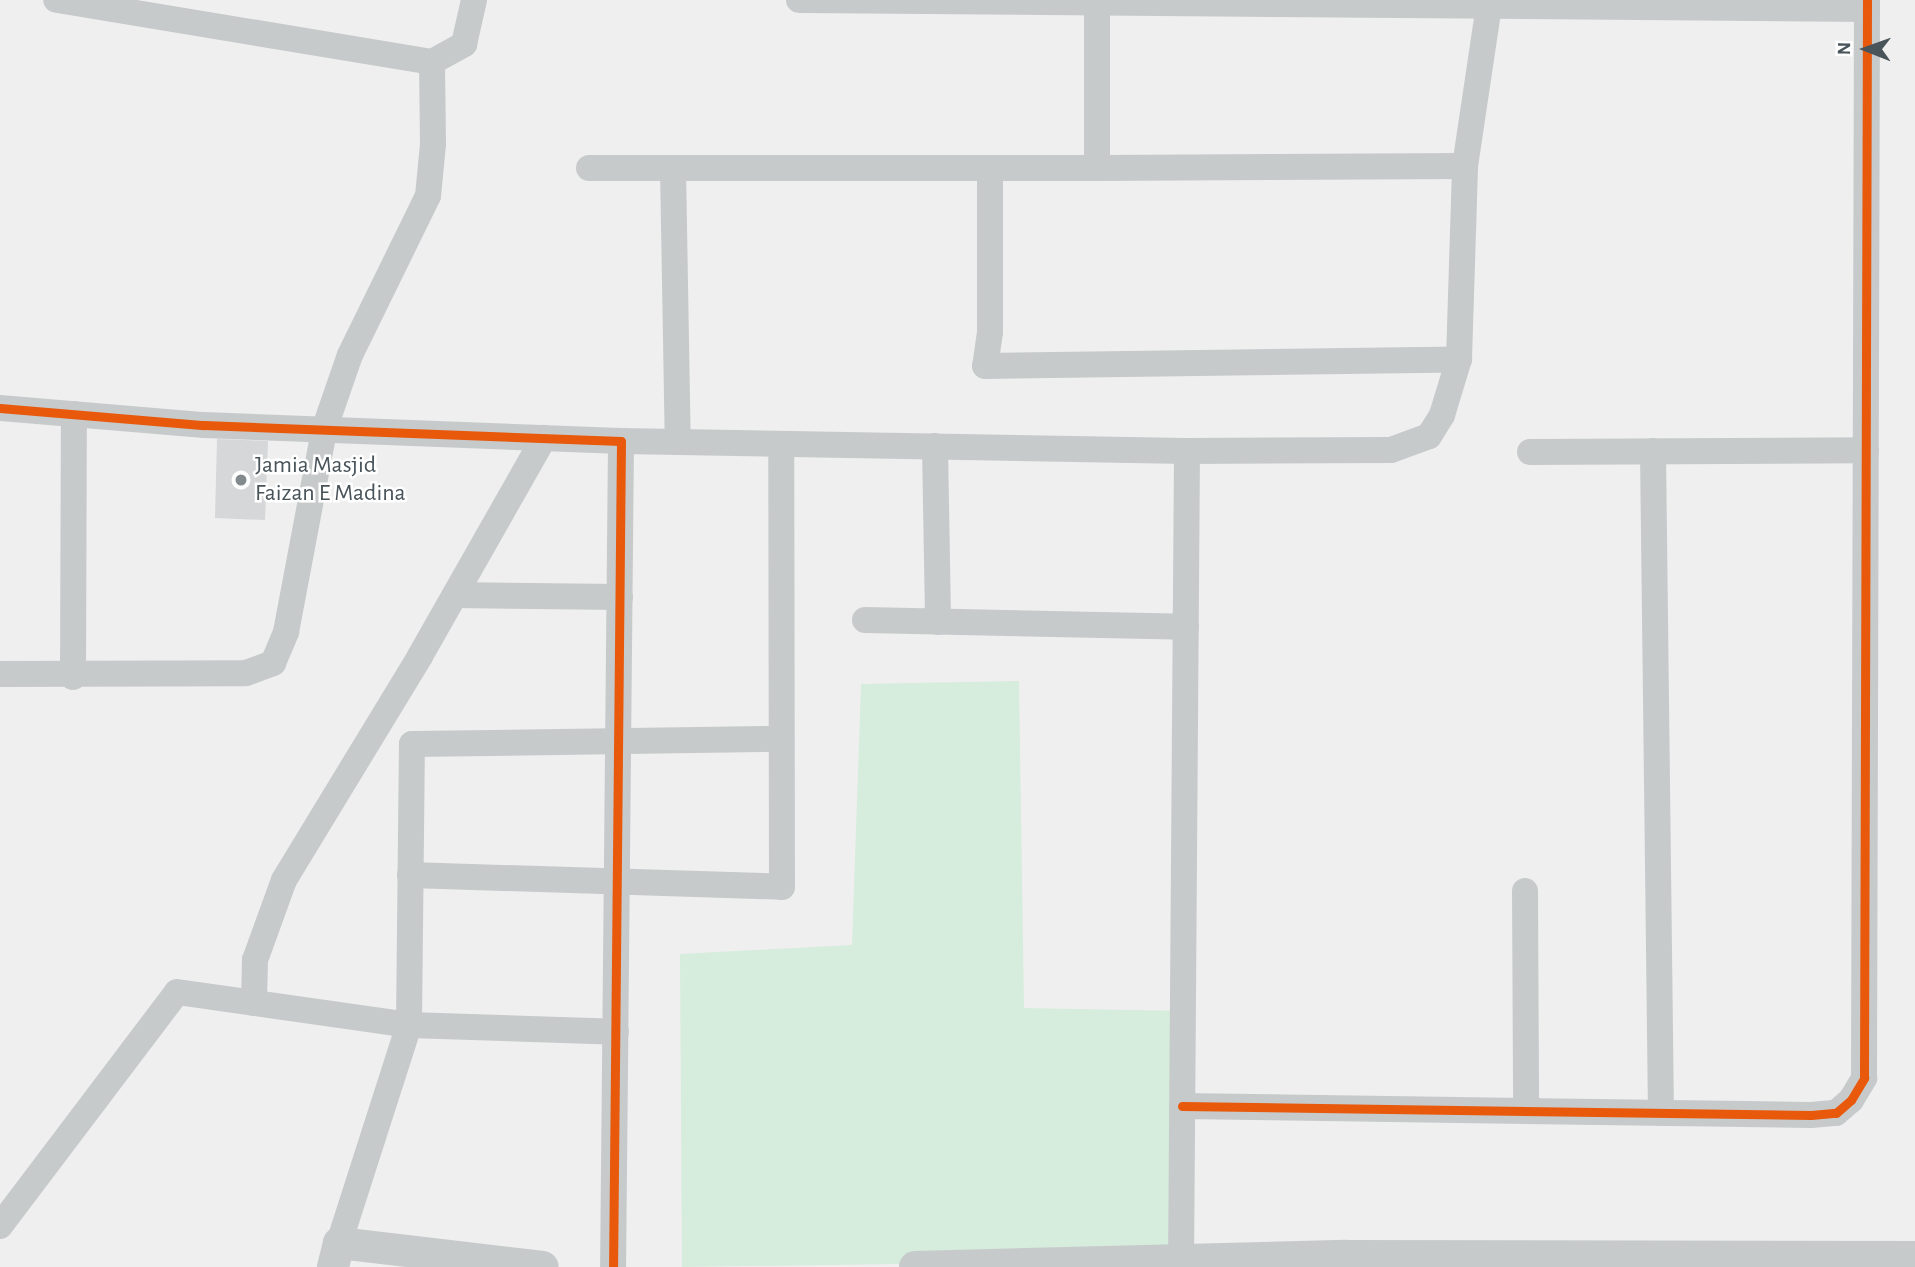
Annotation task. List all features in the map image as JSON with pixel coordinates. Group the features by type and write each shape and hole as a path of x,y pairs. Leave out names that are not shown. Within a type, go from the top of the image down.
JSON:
{"street":[{"path":"56,0 432,62 464,44 474,0"},
{"path":"799,0 1867,5 1864,1078 1851,1100 1836,1113 1182,1106"},
{"path":"1097,2 1097,168"},
{"path":"0,408 324,430 621,441 1187,451 1391,450 1429,436 1442,415 1459,359 1465,166 1489,5"},
{"path":"0,674 73,677 246,673 274,663 286,632 324,430 350,355 428,196 432,62"},
{"path":"589,168 1465,166"},
{"path":"673,168 678,442"},
{"path":"990,168 990,332 985,366 1459,359"},
{"path":"73,677 74,414"},
{"path":"254,1003 255,960 284,880 455,595 544,438"},
{"path":"613,1267 621,441"},
{"path":"410,875 782,887 781,444"},
{"path":"935,446 938,622"},
{"path":"1530,452 1866,450"},
{"path":"1181,1260 1187,451"},
{"path":"1653,451 1661,1113"},
{"path":"455,595 620,597"},
{"path":"865,620 1186,628"},
{"path":"543,1267 336,1255 409,1025 412,744 782,739"},
{"path":"1525,891 1526,1111"},
{"path":"0,1226 177,992 409,1025 615,1032"},
{"path":"915,1267 1132,1264 1181,1260 1915,1257"}],"green space":[{"path":"1019,681 1024,1008 1183,1011 1181,1260 682,1267 680,954 852,945 861,684"}],"building":[{"name":"Jamia Masjid Faizan E Madina","path":"217,439 268,441 265,520 215,518"}],"cycle path":[{"path":"1182,1106 1811,1115 1836,1113 1851,1100 1864,1078 1867,0"},
{"path":"0,408 204,425 621,441 613,1267"}],"place":[{"name":"Jamia Masjid Faizan E Madina","path":"241,480"}]}
